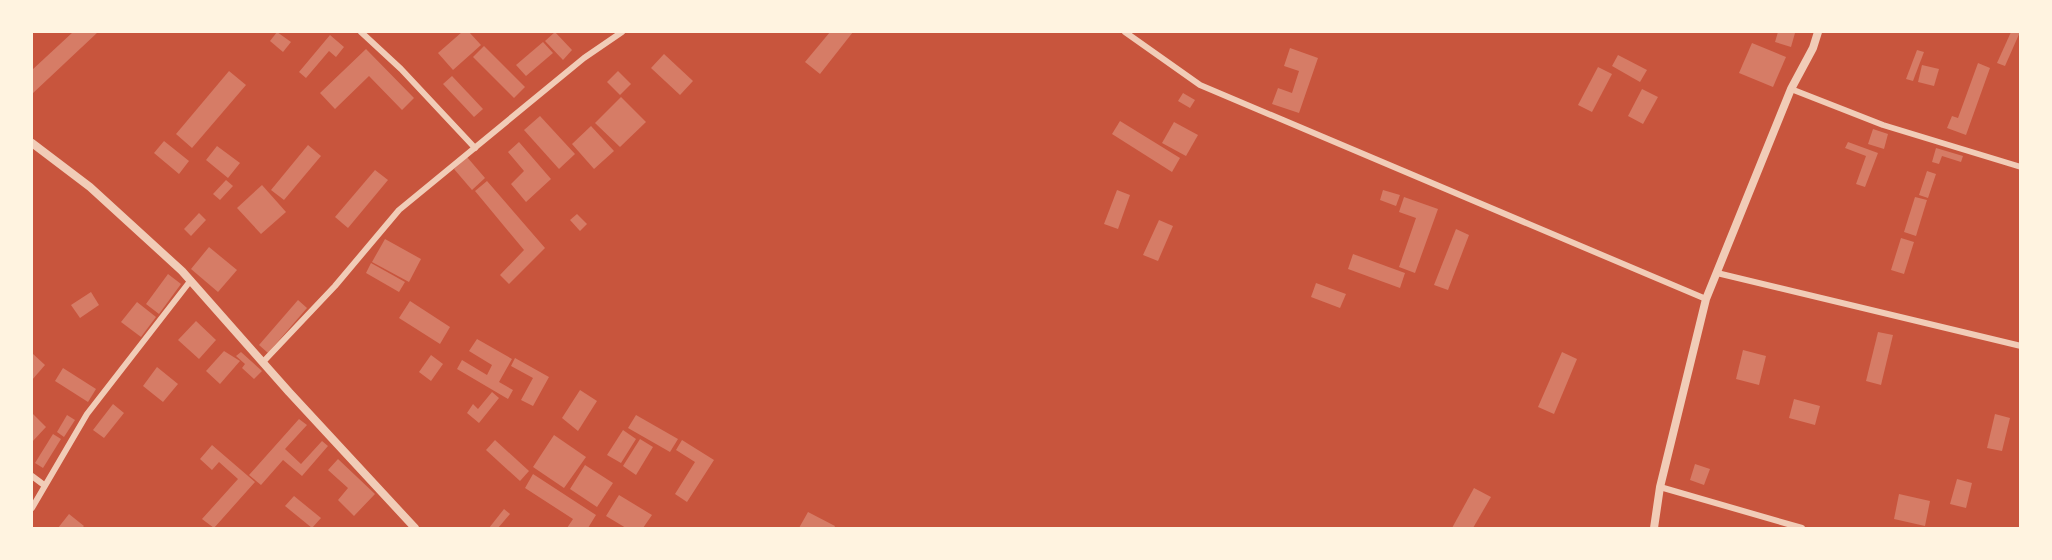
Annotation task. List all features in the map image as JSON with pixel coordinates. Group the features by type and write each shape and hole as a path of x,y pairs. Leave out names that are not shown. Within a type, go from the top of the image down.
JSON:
{"street":[{"path":"361,32 401,69 475,149"},
{"path":"264,361 335,286 399,210 584,58 622,32"},
{"path":"1125,32 1200,85 1706,299"},
{"path":"1654,528 1660,487 1706,299 1791,89 1813,48 1818,32"},
{"path":"1791,89 1883,125 2021,167"},
{"path":"32,143 90,187 191,280 289,392 415,528"},
{"path":"1717,273 2021,346"},
{"path":"32,508 87,414 191,280"},
{"path":"32,476 44,485"},
{"path":"1660,487 1802,528"}],"building":[{"path":"73,32 98,32 32,94 32,70"},
{"path":"277,32 291,42 283,52 270,41"},
{"path":"462,32 469,32 481,45 453,70 438,53"},
{"path":"555,32 572,50 563,60 545,41"},
{"path":"830,32 853,32 820,74 805,62"},
{"path":"1778,32 1795,33 1791,47 1775,42"},
{"path":"2011,32 2020,32 2005,66 1997,63"},
{"path":"330,35 344,47 336,57 329,51 306,78 299,72"},
{"path":"543,42 553,53 526,76 516,65"},
{"path":"1752,43 1786,57 1773,87 1739,73"},
{"path":"484,46 525,87 514,98 473,57"},
{"path":"1290,48 1318,58 1299,113 1272,104 1278,88 1292,93 1299,71 1284,66"},
{"path":"366,49 414,98 402,110 369,76 335,109 320,93"},
{"path":"1917,50 1924,52 1913,81 1906,79"},
{"path":"664,54 693,81 680,95 651,68"},
{"path":"1618,55 1647,70 1640,82 1612,66"},
{"path":"1978,63 1990,68 1966,135 1947,128 1952,116 1958,118"},
{"path":"1922,65 1939,69 1934,86 1918,82"},
{"path":"1598,67 1612,74 1592,112 1578,105"},
{"path":"229,71 246,85 192,148 176,134"},
{"path":"618,71 631,84 620,95 607,82"},
{"path":"452,76 483,109 474,117 443,84"},
{"path":"1642,89 1658,97 1643,124 1628,116"},
{"path":"1183,93 1195,100 1190,108 1178,101"},
{"path":"621,97 646,122 620,147 595,123"},
{"path":"540,116 575,154 559,169 524,130"},
{"path":"1120,121 1180,158 1172,172 1112,134"},
{"path":"1174,122 1198,135 1186,156 1162,143"},
{"path":"591,126 614,151 594,169 572,144"},
{"path":"1873,129 1888,134 1884,149 1868,144"},
{"path":"164,141 189,161 179,174 154,153"},
{"path":"519,142 551,179 526,202 511,184 524,171 508,152"},
{"path":"1848,142 1878,153 1865,187 1856,184 1866,156 1845,148"},
{"path":"308,145 321,156 284,200 271,190"},
{"path":"217,146 240,163 228,178 206,160"},
{"path":"1936,148 1963,156 1961,162 1942,156 1939,164 1932,162"},
{"path":"467,157 485,178 472,190 454,169"},
{"path":"375,170 388,180 348,228 335,217"},
{"path":"1927,171 1936,174 1928,198 1919,195"},
{"path":"226,180 233,186 220,200 213,194"},
{"path":"487,181 545,248 509,284 500,275 524,250 475,191"},
{"path":"262,185 286,212 261,234 237,208"},
{"path":"1117,190 1130,195 1118,229 1104,224"},
{"path":"1383,190 1400,195 1396,206 1380,200"},
{"path":"1404,197 1438,209 1415,273 1399,267 1416,218 1399,212"},
{"path":"1915,197 1927,200 1916,236 1904,232"},
{"path":"199,213 206,220 191,236 184,229"},
{"path":"577,214 587,224 580,231 570,220"},
{"path":"1159,220 1173,226 1158,261 1143,255"},
{"path":"1456,229 1469,235 1448,290 1434,285"},
{"path":"1901,238 1914,242 1904,274 1891,270"},
{"path":"385,239 421,259 409,282 372,262"},
{"path":"209,247 237,270 218,292 191,269"},
{"path":"1353,254 1405,273 1400,288 1348,269"},
{"path":"371,263 405,282 399,292 366,273"},
{"path":"168,274 181,284 159,314 146,304"},
{"path":"1316,283 1346,294 1340,308 1311,297"},
{"path":"91,292 99,305 80,318 71,305"},
{"path":"298,300 307,308 268,353 259,345"},
{"path":"410,301 450,327 440,344 399,318"},
{"path":"137,302 156,317 141,337 121,322"},
{"path":"196,321 216,340 199,359 178,340"},
{"path":"1878,332 1893,335 1881,385 1866,381"},
{"path":"477,339 512,359 499,382 513,390 508,399 457,369 462,360 487,375 492,365 469,351"},
{"path":"1743,350 1766,356 1759,385 1736,379"},
{"path":"224,351 240,361 220,384 206,371"},
{"path":"241,352 262,371 254,379 242,368 245,364 236,356"},
{"path":"1562,352 1577,359 1554,414 1538,407"},
{"path":"32,353 45,365 32,380"},
{"path":"431,355 443,364 431,381 419,372"},
{"path":"515,358 549,377 533,406 521,400 533,378 511,366"},
{"path":"157,367 178,384 163,402 143,386"},
{"path":"63,368 96,389 88,402 55,381"},
{"path":"580,390 597,401 578,431 562,418"},
{"path":"492,392 499,398 479,423 467,413 473,404 478,409"},
{"path":"1794,399 1820,406 1815,425 1789,418"},
{"path":"113,404 124,413 104,438 93,430"},
{"path":"32,413 46,427 32,442"},
{"path":"1995,414 2010,418 2002,451 1987,448"},
{"path":"67,415 75,420 64,437 57,432"},
{"path":"636,415 678,439 670,452 628,428"},
{"path":"299,419 307,425 285,449 301,464 322,441 328,446 302,476 283,460 261,485 249,475"},
{"path":"623,430 636,439 621,463 607,455"},
{"path":"53,434 61,439 43,468 35,463"},
{"path":"554,435 586,457 564,488 533,467"},
{"path":"640,439 653,447 636,475 623,466"},
{"path":"495,440 529,471 520,481 486,450"},
{"path":"682,440 714,460 687,502 675,494 695,462 676,450"},
{"path":"212,445 255,482 214,528 202,519 238,479 219,462 212,470 200,459"},
{"path":"338,459 375,494 354,516 338,500 348,488 328,470"},
{"path":"1695,464 1710,469 1704,485 1690,480"},
{"path":"585,465 613,483 597,507 570,489"},
{"path":"533,474 596,515 588,528 567,528 573,519 525,488"},
{"path":"1957,479 1972,483 1966,508 1950,504"},
{"path":"1474,488 1491,497 1473,528 1452,528"},
{"path":"1899,494 1930,501 1925,526 1894,519"},
{"path":"619,495 652,515 643,528 626,528 606,516"},
{"path":"294,496 321,518 312,528 285,506"},
{"path":"504,509 510,514 498,528 489,528"},
{"path":"808,512 835,526 834,528 799,528"},
{"path":"69,514 84,526 58,528"}]}
